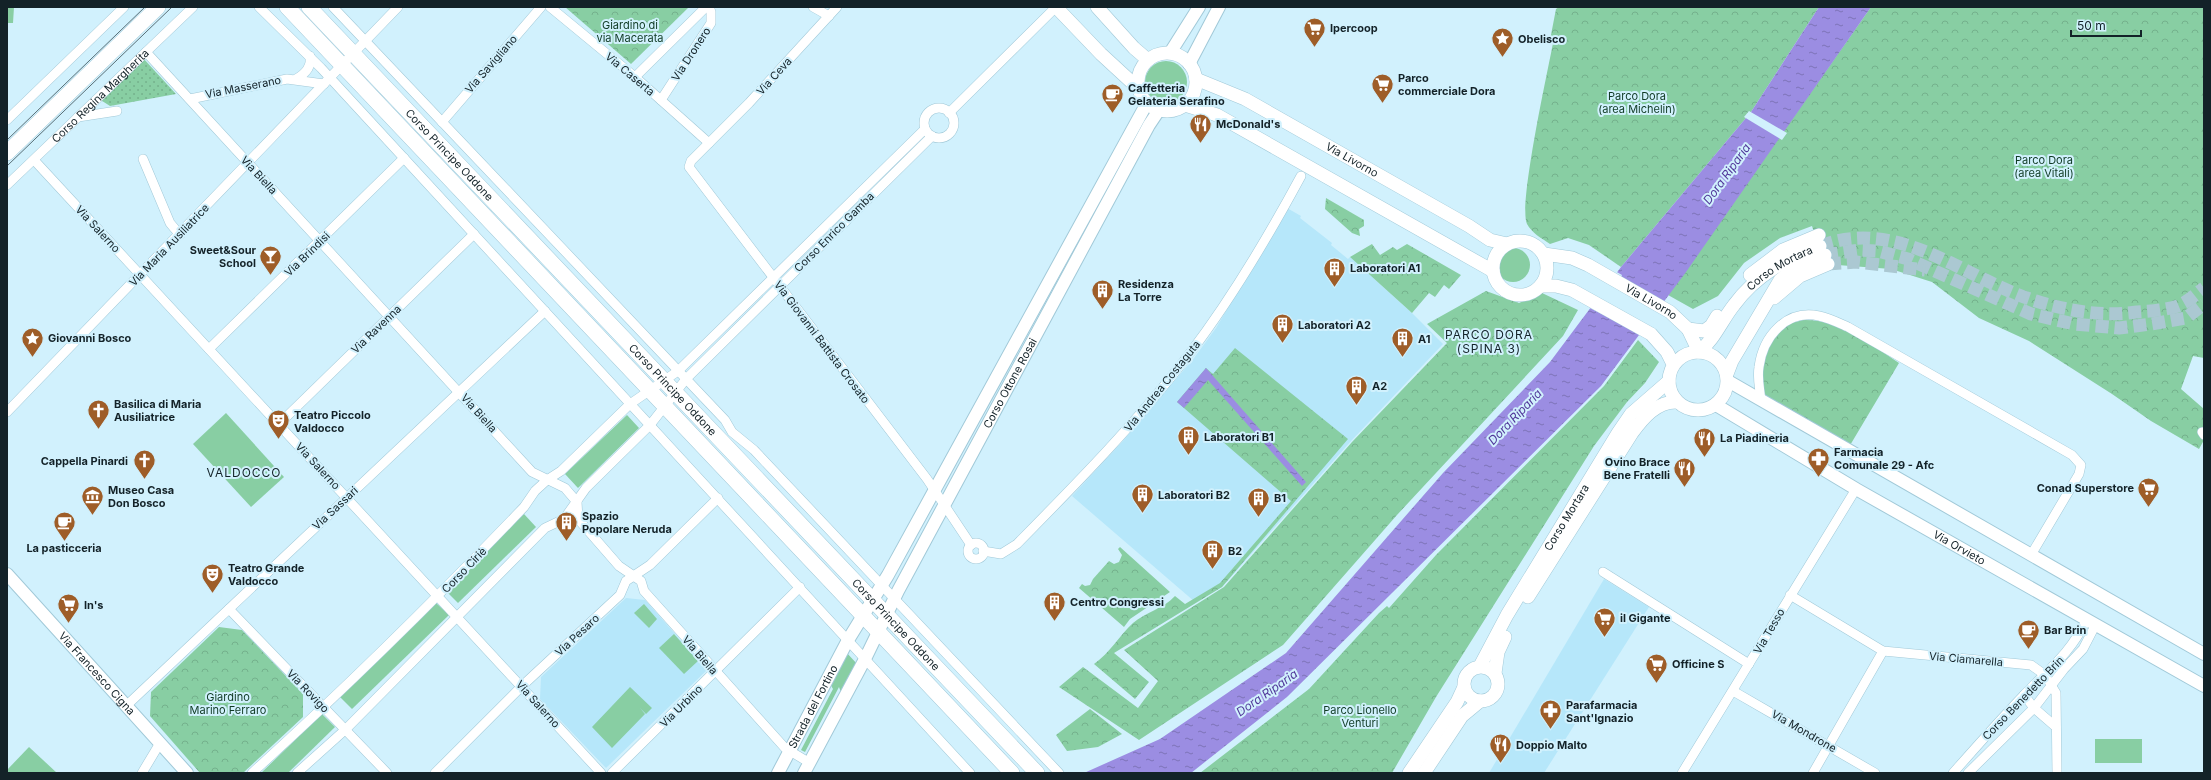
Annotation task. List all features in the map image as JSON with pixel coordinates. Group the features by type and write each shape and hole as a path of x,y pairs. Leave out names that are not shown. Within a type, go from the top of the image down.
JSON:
{"main road":[{"path":"7,153 158,7"},
{"name":"Corso Principe Oddone","path":"287,7 1012,773"},
{"name":"Corso Principe Oddone","path":"309,7 1036,773"},
{"path":"1056,7 1101,54 1139,89 1146,103 1159,110 1173,111 1185,105 1194,92 1196,79 1189,64 1181,57 1170,53 1161,54 1148,60 1140,73 1139,89"},
{"path":"1097,7 1134,48 1148,60"},
{"name":"Via Livorno","path":"1196,79 1245,99 1469,226 1490,240 1507,244"},
{"path":"1185,105 1208,111 1222,118 1493,271 1500,285 1511,293 1526,294 1541,286 1564,287 1651,334 1668,352 1673,364 1669,380 1671,392 1677,402 1685,407 1699,409 1716,405 1724,396 1728,378 1720,362 1714,356 1699,352 1684,355 1673,364"},
{"path":"1493,271 1496,256 1507,244 1515,241 1527,241 1540,248 1544,254 1547,270 1541,286"},
{"path":"1688,329 1699,332 1707,330 1742,282 1763,263 1783,250 1823,250"},
{"name":"Corso Mortara","path":"1728,378 1732,361 1780,280 1795,268 1823,250"},
{"name":"Corso Mortara","path":"1699,352 1708,344 1734,304 1761,276 1785,261 1823,250"},
{"name":"Via Livorno","path":"1544,254 1578,260 1670,312 1688,329 1699,352"},
{"name":"Corso Mortara","path":"1480,666 1507,615 1618,433 1631,414 1669,380"},
{"name":"Corso Mortara","path":"1495,673 1500,646 1514,619 1621,448 1642,420 1657,407 1669,402 1677,402"},
{"path":"1409,773 1457,702 1470,672 1480,666 1495,673 1498,680 1498,689 1493,696 1480,701 1462,716 1424,773"},
{"path":"1464,687 1469,697 1480,701"}],"street":[{"path":"7,120 124,7"},
{"name":"Corso Regina Margherita","path":"7,185 193,7"},
{"path":"259,7 310,56 327,81 404,158 970,773"},
{"name":"Corso Principe Oddone","path":"333,7 725,420 732,432 754,450 1058,771"},
{"name":"Via Maria Ausiliatrice","path":"7,412 68,347 141,276 398,7"},
{"name":"Via Savigliano","path":"442,122 541,7"},
{"name":"Via Caserta","path":"550,7 635,77 709,143"},
{"name":"Via Dronero","path":"635,77 708,7 711,12 711,23 661,100"},
{"path":"813,7 829,16"},
{"name":"Via Ceva","path":"709,143 749,103 838,7"},
{"path":"949,113 1056,7"},
{"path":"1170,53 1199,7"},
{"path":"1189,64 1219,7"},
{"name":"Via Biella","path":"146,52 532,472 564,488 577,502 578,519 619,566 641,581 644,591 715,672 789,751 807,768"},
{"name":"Via Masserano","path":"296,79 302,76 309,67 310,56"},
{"name":"Via Masserano","path":"190,99 287,79 327,81"},
{"name":"Corso Ottone Rosai","path":"848,640 882,586 1146,103"},
{"path":"942,108 949,113 953,120 951,131 945,136 939,138 929,133 925,118 929,112 942,108"},
{"name":"Corso Ottone Rosai","path":"865,659 894,599 944,505 1145,132 1159,110"},
{"path":"78,117 117,111"},
{"name":"Corso Enrico Gamba","path":"678,371 929,133"},
{"name":"Corso Enrico Gamba","path":"686,379 929,133"},
{"name":"Via Giovanni Battista Crosato","path":"709,143 691,161 689,167 934,491 971,544"},
{"name":"Via Brindisi","path":"209,350 404,158"},
{"path":"143,159 170,223 180,235"},
{"name":"Via Salerno","path":"34,160 602,773"},
{"name":"Via Andrea Costaguta","path":"971,544 978,543 983,551 1001,554 1017,544 1109,449 1189,354 1216,317 1301,176"},
{"name":"Via Ravenna","path":"279,424 474,234"},
{"name":"Via Sassari","path":"126,706 545,311"},
{"path":"1761,401 1758,382 1759,367 1762,353 1773,332 1781,323 1792,318 1819,316 1848,327 2072,455 2081,465 2079,474 2031,556"},
{"name":"Corso Ciriè","path":"252,773 324,708 438,596 524,507 546,480 561,471 630,404 678,371"},
{"path":"1728,378 1761,401 2204,654"},
{"path":"297,773 346,729 457,615 545,528 564,519 586,488 650,425 686,379"},
{"name":"Via Orvieto","path":"1716,405 1856,489 2204,686"},
{"name":"Via Tesso","path":"1682,773 1856,489"},
{"name":"Via Pesaro","path":"435,773 522,686 620,595 626,581 650,565 718,498"},
{"path":"1603,572 1749,664"},
{"name":"Via Francesco Cigna","path":"7,574 187,773"},
{"name":"Via Urbino","path":"612,773 800,588"},
{"name":"Via Ciamarella","path":"1790,595 1883,651 2031,665 2045,675"},
{"name":"Via Rovigo","path":"229,608 324,708 346,729 386,773"},
{"name":"Corso Benedetto Brin","path":"1953,773 2024,695 2066,654 2091,621"},
{"name":"Corso Benedetto Brin","path":"1968,773 2034,708 2052,684 2083,649 2091,621"},
{"name":"Strada del Fortino","path":"778,773 848,640"},
{"path":"1813,773 1830,746 1883,651"},
{"path":"807,768 865,659"},
{"path":"2045,675 2052,684 2056,693 2057,773"},
{"name":"Via Mondrone","path":"1733,691 1875,773"},
{"path":"2024,695 2034,708 2056,728"},
{"path":"142,773 160,743"}],"shaded area":[{"path":"1287,208 1301,216 1300,218 1332,243 1331,245 1348,259 1350,257 1412,313 1443,344 1352,440 1222,587 1195,602 1072,496 1123,441 1194,358 1216,328"},
{"path":"1604,579 1649,607 1544,773 1489,773"},
{"path":"626,598 645,600 707,670 606,768 540,699 541,677"}],"green space":[{"path":"7,7 14,7 13,23 7,23"},
{"name":"Giardino di via Macerata","path":"565,7 689,7 631,64"},
{"name":"Parco Dora (area Michelin)","path":"1559,7 1819,7 1751,112 1621,267 1589,245 1568,238 1550,244 1534,233 1527,224 1525,212 1530,166 1553,43 1550,40 1556,9"},
{"name":"Parco Dora (area Vitali)","path":"1871,7 2204,7 2204,358 2193,356 2181,389 2204,409 2204,440 2199,449 2151,421 2029,341 1979,318 1932,282 1891,269 1824,264 1812,226 1780,238 1744,263 1718,296 1693,309 1668,295"},
{"path":"143,58 176,94 110,106 99,99"},
{"path":"1166,61 1181,67 1187,82 1181,97 1166,103 1151,97 1145,82 1151,67"},
{"path":"1326,198 1364,220 1364,226 1359,229 1360,236 1352,233 1325,209"},
{"path":"1372,244 1380,255 1393,247 1397,250 1407,244 1461,275 1449,289 1444,285 1435,297 1429,293 1412,313 1350,257"},
{"path":"1510,248 1516,248 1520,249 1527,255 1530,265 1529,272 1523,279 1516,282 1510,282 1506,281 1499,275 1496,268 1496,262 1497,258 1503,251"},
{"path":"1486,291 1519,303 1542,293 1578,310 1563,336 1397,515 1283,645 1139,740 1059,687 1083,667 1138,708 1158,681 1124,650 1224,587 1352,442 1447,343 1427,324"},
{"path":"1803,320 1829,323 1842,328 1865,340 1899,363 1849,447 1764,399 1761,371 1767,348 1784,325"},
{"name":"Parco Lionello Venturi","path":"1638,340 1659,362 1645,383 1627,402 1594,446 1436,697 1392,773 1200,773 1309,689 1379,613 1387,606 1389,608 1436,555 1604,386"},
{"path":"1235,348 1348,439 1222,587 1114,653 1149,682 1135,699 1094,664 1105,655 1128,628 1138,619 1165,604 1175,596 1185,604 1220,583 1291,501 1177,402 1206,368 1213,374"},
{"path":"226,413 284,477 251,507 193,444"},
{"path":"627,415 639,428 578,488 565,474"},
{"path":"524,514 536,527 458,603 445,590"},
{"path":"1120,547 1170,592 1130,619 1124,627 1079,588 1082,584 1085,586 1090,585 1093,579 1109,561 1114,564 1119,562 1122,555 1118,549"},
{"path":"435,602 449,615 352,709 339,696"},
{"path":"644,604 657,619 649,628 634,613"},
{"name":"Giardino Marino Ferraro","path":"219,627 242,630 303,694 303,717 243,773 200,773 150,716 151,692"},
{"path":"674,634 698,661 684,674 659,648"},
{"path":"846,652 858,665 842,695 839,687 805,752 801,750 833,689 829,682"},
{"path":"630,687 652,708 646,714 640,708 645,714 612,748 592,727"},
{"path":"1090,709 1122,734 1098,747 1067,751 1056,735"},
{"path":"322,714 335,727 288,773 261,773"},
{"path":"2095,739 2142,739 2142,763 2095,763"},
{"path":"29,747 57,773 7,773 7,770"}],"water":[{"name":"Dora Riparia","path":"1819,7 1871,7 1686,272 1601,386 1287,697 1191,773 1084,773 1160,739 1286,653 1443,473 1550,362 1621,267 1751,112"},
{"path":"1206,368 1306,482 1302,486 1208,380 1184,408 1177,402"}],"pier":[{"path":"1749,111 1787,133 1782,140 1744,117"},
{"path":"1615,271 1622,275 1621,277 1665,302 1641,334 1588,307"}],"tunnel":[{"path":"1820,246 1849,239 1877,239 1905,244 1931,254 2009,291 2048,305 2086,312 2112,314 2167,309 2178,306 2204,288"},
{"path":"1825,255 1859,250 1878,251 1908,259 2031,314 2074,324 2119,328 2151,324 2186,318 2204,304"},
{"path":"1828,264 1856,262 1925,270"}],"tram line":[{"path":"7,140 145,7"},
{"path":"7,166 172,7"}],"place":[{"name":"Ipercoop","path":"1315,48"},
{"name":"Obelisco","path":"1502,58"},
{"name":"Parco commerciale Dora","path":"1382,104"},
{"name":"Caffetteria Gelateria Serafino","path":"1113,114"},
{"name":"McDonald's","path":"1201,144"},
{"name":"Sweet&Sour School","path":"271,276"},
{"name":"Laboratori A1","path":"1335,288"},
{"name":"Residenza La Torre","path":"1102,310"},
{"name":"Laboratori A2","path":"1283,344"},
{"name":"Giovanni Bosco","path":"32,358"},
{"name":"A1","path":"1403,358"},
{"name":"A2","path":"1357,406"},
{"name":"Basilica di Maria Ausiliatrice","path":"99,430"},
{"name":"Teatro Piccolo Valdocco","path":"279,440"},
{"name":"Laboratori B1","path":"1189,456"},
{"name":"La Piadineria","path":"1704,458"},
{"name":"Farmacia Comunale 29 - Afc","path":"1819,478"},
{"name":"Cappella Pinardi","path":"144,480"},
{"name":"Ovino Brace Bene Fratelli","path":"1685,488"},
{"name":"Conad Superstore","path":"2149,508"},
{"name":"Laboratori B2","path":"1142,514"},
{"name":"Museo Casa Don Bosco","path":"93,516"},
{"name":"B1","path":"1259,518"},
{"name":"La pasticceria","path":"64,542"},
{"name":"Spazio Popolare Neruda","path":"567,542"},
{"name":"B2","path":"1213,570"},
{"name":"Teatro Grande Valdocco","path":"212,594"},
{"name":"Centro Congressi","path":"1055,622"},
{"name":"In's","path":"69,624"},
{"name":"il Gigante","path":"1604,638"},
{"name":"Bar Brin","path":"2028,650"},
{"name":"Officine S","path":"1657,684"},
{"name":"Parafarmacia Sant'Ignazio","path":"1550,730"},
{"name":"Doppio Malto","path":"1501,764"}],"district":[{"name":"PARCO DORA (SPINA 3)","path":"1489,342"},
{"name":"VALDOCCO","path":"244,473"}]}
